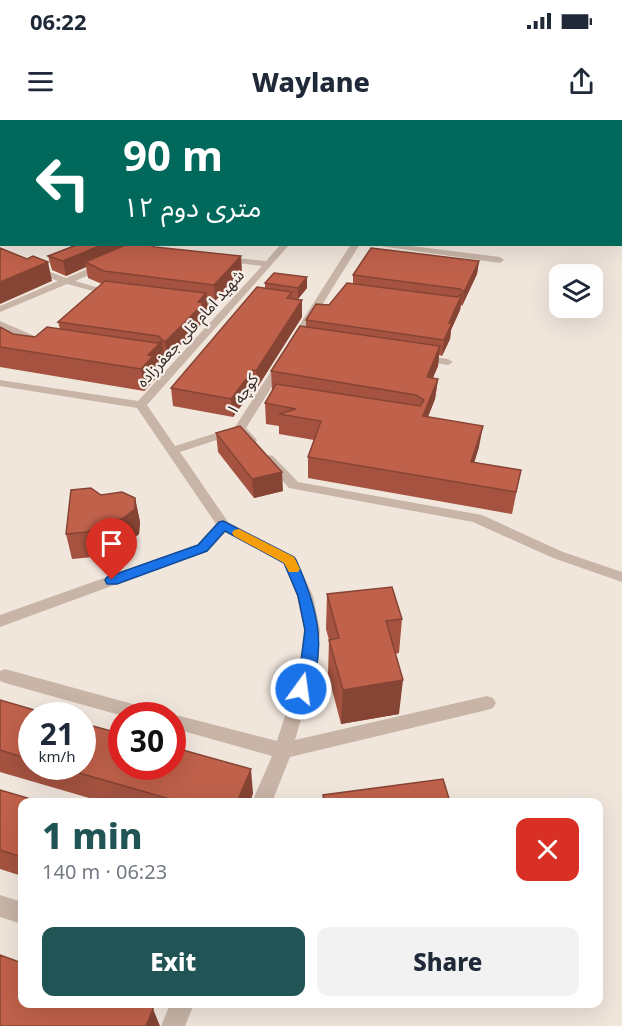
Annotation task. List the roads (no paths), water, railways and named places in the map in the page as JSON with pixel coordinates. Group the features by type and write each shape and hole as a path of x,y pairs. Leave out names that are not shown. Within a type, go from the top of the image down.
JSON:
{"street":[{"name":"شهید امام قلی جعفرزاده","path":"141,405 245,297 284,246"},
{"path":"386,246 501,260"},
{"path":"355,248 478,266"},
{"name":"کوچه ۱","path":"355,248 333,291 311,307 301,340 266,397 240,428 294,485 477,518 558,555 622,577"},
{"path":"0,256 64,281 96,291 120,294"},
{"path":"212,257 269,264"},
{"path":"0,309 114,261"},
{"path":"178,302 213,306"},
{"path":"0,324 34,340 57,344"},
{"path":"412,356 448,362"},
{"path":"0,383 141,405 223,525 290,560 305,596 312,630 308,668 283,751 264,798"},
{"path":"171,451 240,428"},
{"path":"0,621 202,548 223,525"},
{"path":"5,676 108,704"},
{"path":"186,725 283,751 487,703"},
{"path":"0,906 18,912"},
{"path":"173,1026 180,1008"}]}
